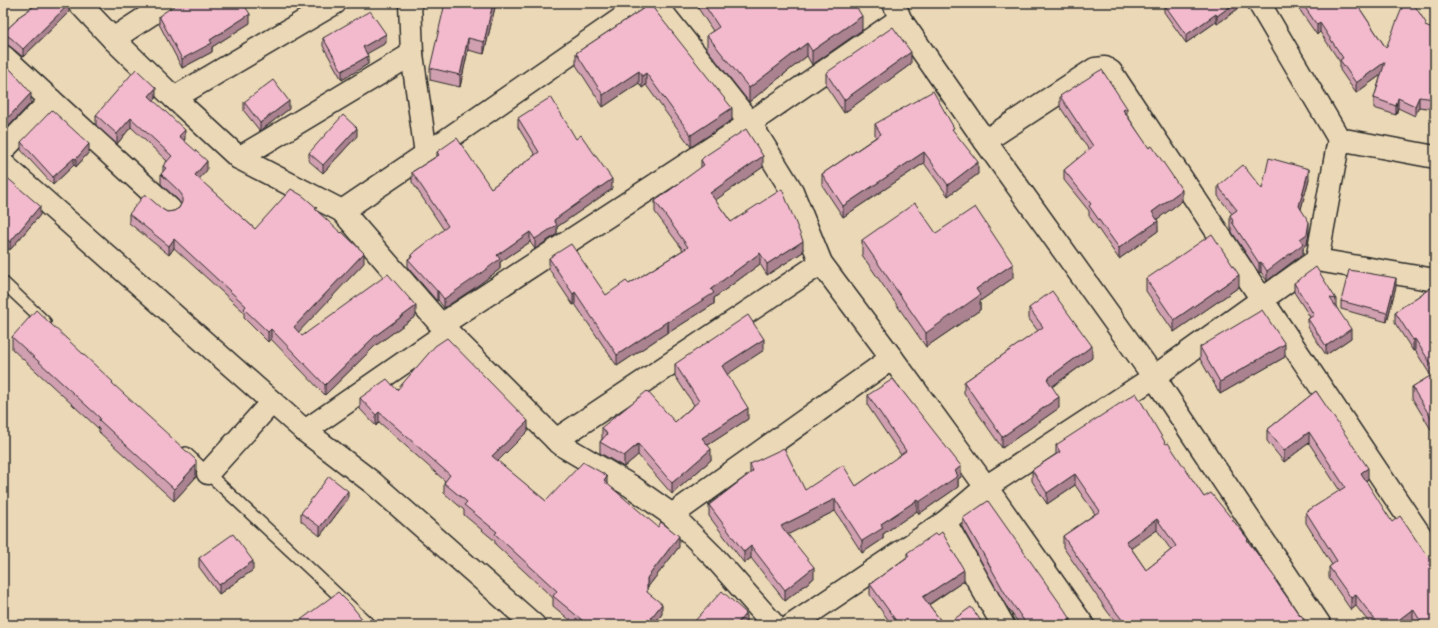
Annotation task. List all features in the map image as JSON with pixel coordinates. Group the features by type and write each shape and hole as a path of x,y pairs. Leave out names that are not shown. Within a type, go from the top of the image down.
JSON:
{"street":[{"path":"4,18 29,3"},
{"path":"79,3 113,39 239,158 342,210 444,328 556,440 565,448 631,486 672,515 715,558 774,625"},
{"path":"113,39 168,3"},
{"path":"174,98 335,3"},
{"path":"410,3 412,54 426,154"},
{"path":"342,210 426,154 644,3"},
{"path":"656,3 750,123 792,191 820,263 892,358 986,487 1083,625"},
{"path":"1259,3 1339,139 1317,260"},
{"path":"305,430 444,328 750,123 897,11 985,141 1154,377 1320,625"},
{"path":"239,158 412,54"},
{"path":"3,56 170,209"},
{"path":"985,141 1095,69 1105,68 1112,72 1261,298 1435,557"},
{"path":"3,150 51,100"},
{"path":"1339,139 1435,157"},
{"path":"3,164 272,402 372,483 534,625"},
{"path":"792,625 945,522 986,487 1154,377 1261,298 1317,260 1435,280"},
{"path":"556,440 820,263"},
{"path":"672,515 892,358"},
{"path":"208,474 272,402"},
{"path":"945,522 1003,625"}],"lane":[{"path":"3,282 56,332"},
{"path":"178,446 370,625"}],"building":[{"path":"38,3 69,4 23,49 11,38 3,35 3,33 18,19 17,18"},
{"path":"177,3 243,3 250,14 210,40 212,43 182,59 159,16"},
{"path":"445,3 493,3 484,42 468,38 460,75 430,68"},
{"path":"703,3 854,3 862,16 812,51 807,43 749,88 707,35 719,27"},
{"path":"1235,3 1186,35 1164,4"},
{"path":"1302,3 1356,3 1386,48 1404,3 1413,3 1426,23 1425,26 1435,30 1435,99 1419,97 1415,106 1398,98 1396,106 1374,98 1385,62 1356,83 1340,60 1343,58 1320,23 1317,25"},
{"path":"650,4 732,108 691,135 646,73 642,76 639,71 603,95 576,53"},
{"path":"370,11 386,34 363,47 368,56 342,71 323,38"},
{"path":"893,27 911,52 844,100 826,73"},
{"path":"3,63 31,93 4,122 3,121"},
{"path":"136,69 156,88 149,96 185,130 179,136 207,161 195,175 255,229 291,189 303,196 317,208 315,209 364,253 294,327 302,336 388,274 416,306 375,336 325,385 271,329 268,332 244,309 246,306 174,239 169,246 129,214 145,194 167,212 174,211 179,208 182,202 182,195 161,174 166,168 163,166 172,156 131,118 117,134 96,115"},
{"path":"1102,70 1127,108 1123,110 1149,148 1152,146 1182,190 1152,212 1158,221 1119,248 1089,206 1091,204 1064,170 1093,146 1060,96"},
{"path":"273,80 289,101 260,123 244,102"},
{"path":"933,91 954,128 952,129 978,162 948,185 924,152 843,206 822,174 881,134 875,124"},
{"path":"551,97 576,139 581,135 612,179 554,220 557,225 535,239 530,232 497,255 500,259 444,299 408,259 448,226 412,172 439,155 437,152 457,138 491,188 539,152 518,118"},
{"path":"52,110 89,144 76,159 74,158 53,177 21,142"},
{"path":"343,115 357,128 323,165 309,153"},
{"path":"746,129 763,156 710,193 731,222 782,189 803,241 767,264 760,253 711,289 714,293 617,355 575,292 573,294 549,258 571,244 606,295 626,281 629,284 688,247 655,201 704,165 701,160 705,156"},
{"path":"1269,158 1309,169 1299,206 1309,222 1307,234 1300,239 1303,244 1267,271 1261,262 1259,263 1232,222 1233,221 1230,215 1237,210 1218,186 1243,165 1262,189"},
{"path":"4,175 40,206 10,242 3,236"},
{"path":"915,203 936,233 975,207 1013,264 976,289 980,295 926,333 862,240"},
{"path":"1212,234 1239,275 1174,320 1146,279"},
{"path":"1316,267 1336,299 1330,298 1351,329 1326,346 1308,319 1314,315 1294,283"},
{"path":"1349,270 1396,278 1387,313 1341,301"},
{"path":"1435,285 1435,370 1395,312"},
{"path":"1052,291 1092,346 1047,379 1059,397 1002,437 964,382 1043,327 1029,308"},
{"path":"36,310 113,382 112,383 196,460 196,465 174,489 12,337"},
{"path":"1262,310 1285,344 1220,382 1200,347"},
{"path":"748,315 764,339 722,366 748,408 702,438 711,449 672,483 638,444 624,456 600,442 607,434 602,427 647,391 675,422 699,401 675,364"},
{"path":"447,338 528,421 492,456 546,501 583,462 604,474 607,477 604,481 658,527 661,522 679,536 647,578 647,592 662,604 651,618 659,625 588,625 553,596 557,591 495,534 497,532 464,505 467,502 444,483 450,475 379,412 376,415 360,398 387,379 397,390 435,346"},
{"path":"1435,373 1435,424 1412,387"},
{"path":"893,379 961,466 955,471 958,476 919,502 917,500 881,524 883,528 862,541 835,499 781,526 814,567 785,590 751,546 744,552 709,505 753,471 750,464 784,448 805,490 843,465 856,486 906,451 868,395"},
{"path":"1316,391 1368,468 1361,473 1392,522 1400,516 1425,553 1429,557 1435,558 1435,625 1423,625 1413,609 1392,625 1379,625 1356,595 1351,598 1329,567 1337,561 1306,512 1345,487 1309,432 1284,451 1267,430"},
{"path":"1136,393 1166,444 1168,443 1204,497 1211,493 1248,539 1247,540 1276,579 1275,580 1300,616 1301,615 1308,625 1126,625 1063,536 1100,511 1075,474 1047,493 1032,470 1060,452 1056,445","holes":["1157,519 1176,546 1146,570 1126,541"]},
{"path":"329,476 348,491 320,527 301,513"},
{"path":"988,501 1071,619 1063,625 1027,625 1005,593 963,518"},
{"path":"942,532 964,570 923,597 944,625 899,625 870,584 909,556 907,553 936,533 938,535"},
{"path":"233,534 253,561 219,585 199,558"},
{"path":"722,591 746,613 736,625 694,625 693,623"},
{"path":"338,592 367,625 294,625"},
{"path":"971,607 984,625 946,625"}]}
